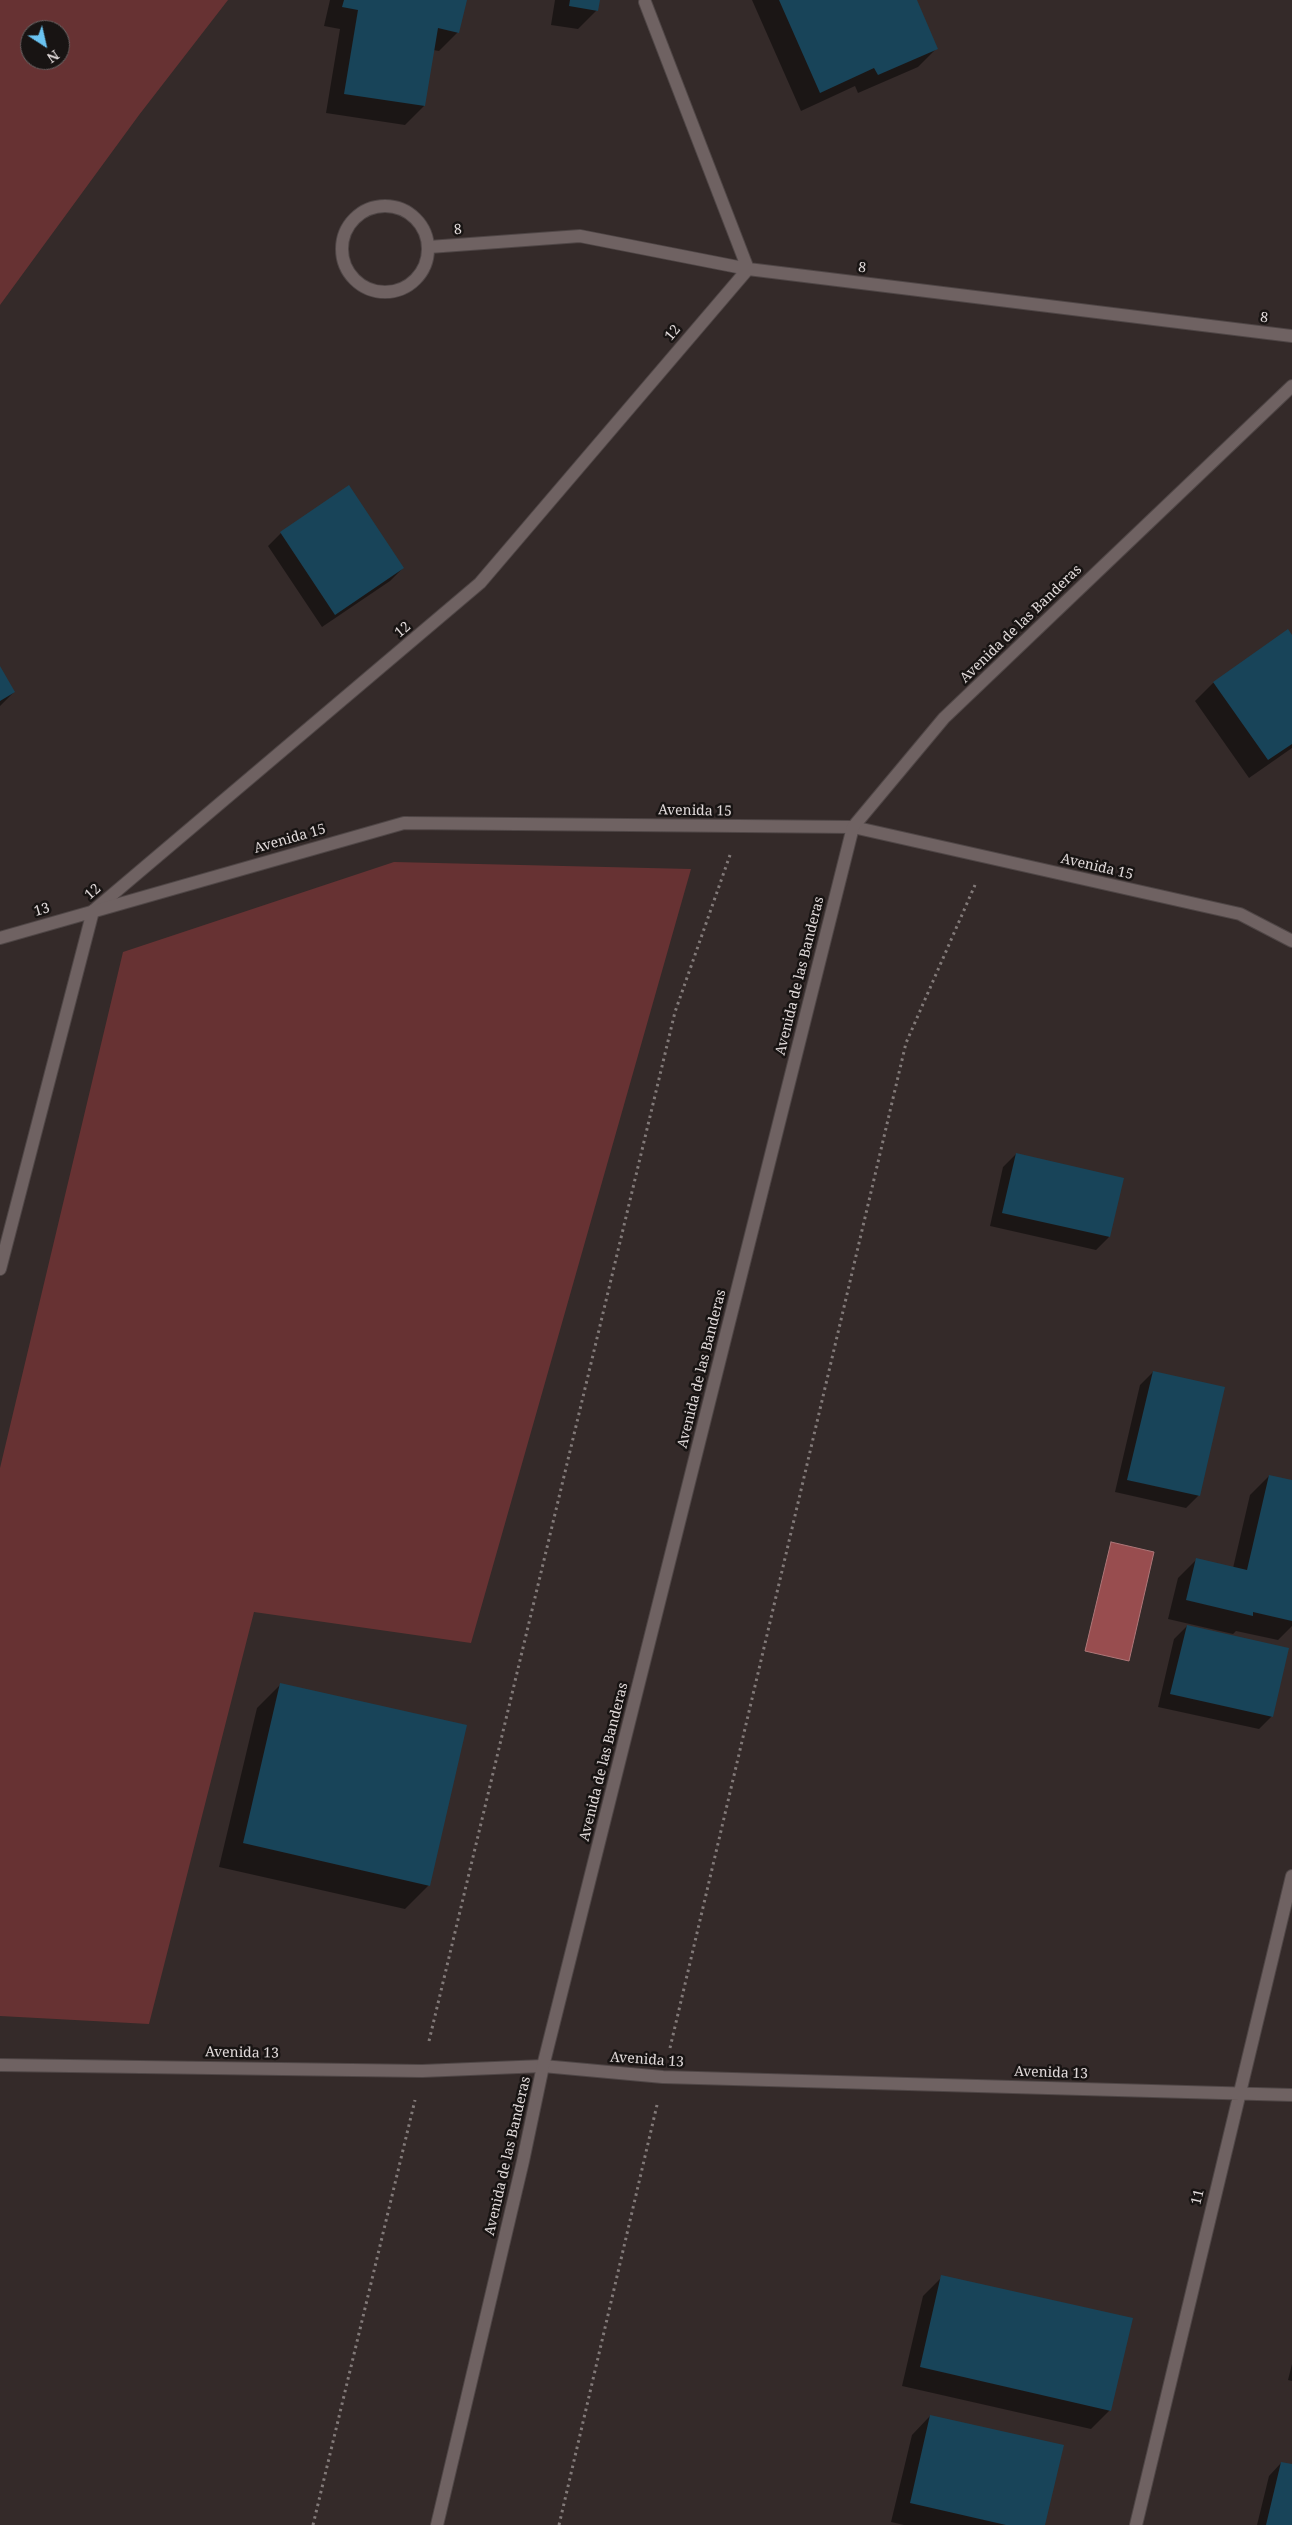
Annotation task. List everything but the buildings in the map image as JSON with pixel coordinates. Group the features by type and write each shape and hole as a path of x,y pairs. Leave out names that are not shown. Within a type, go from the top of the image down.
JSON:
{"street":[{"path":"645,2 748,269"},
{"path":"391,206 406,210 422,226 429,247 427,262 420,276 409,286 394,292 381,293 368,289 356,282 348,271 343,259 342,245 346,232 353,221 363,212 376,207 391,206"},
{"name":"8","path":"429,247 580,236 748,269 1292,336"},
{"name":"12","path":"0,1269 93,911 480,583 748,269"},
{"name":"Avenida de las Banderas","path":"437,2525 523,2161 543,2066 853,827 944,718 1292,386"},
{"name":"Avenida 15","path":"93,911 404,822 853,827 1240,914 1292,941"},
{"name":"13","path":"0,938 93,911"},
{"name":"11","path":"1136,2525 1238,2094 1292,1876"},
{"name":"Avenida 13","path":"0,2065 422,2071 543,2066 663,2077 1292,2095"}],"path":[{"path":"313,2525 675,1012 740,826"},
{"path":"559,2525 906,1043 987,857"}],"shaded area":[{"path":"0,0 228,0 139,115 0,305"},
{"path":"394,862 691,869 471,1643 254,1612 149,2024 0,2016 0,1468 123,952"},
{"path":"1111,1542 1154,1552 1129,1661 1085,1651"}]}
